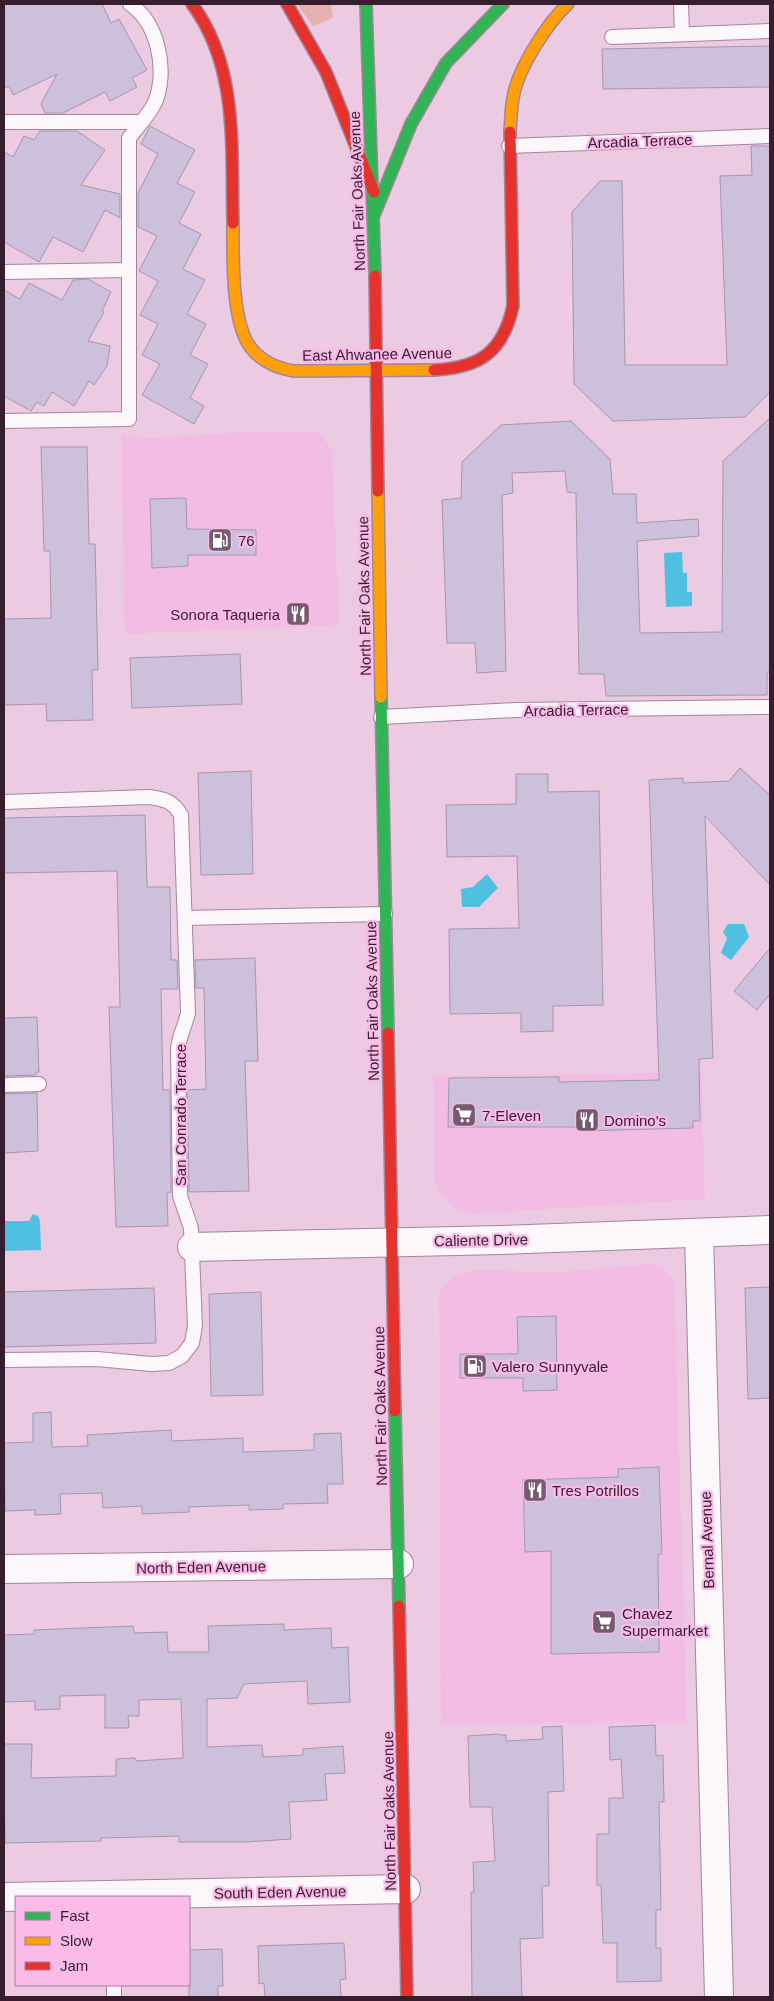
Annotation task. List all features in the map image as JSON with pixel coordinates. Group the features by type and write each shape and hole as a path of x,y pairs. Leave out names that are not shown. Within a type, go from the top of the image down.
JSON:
{"main road":[{"name":"East Ahwanee Avenue","path":"192,4 213,39 224,70 230,98 234,289 244,336 262,359 278,368 310,372 455,369 470,366 501,344 510,327 513,306 509,146 514,92 531,53 557,14 568,4"},
{"path":"287,4 312,41 374,192"},
{"name":"North Fair Oaks Avenue","path":"366,4 374,192 381,717 407,1997"},
{"path":"374,215 410,124 446,63 503,4"}],"street":[{"name":"Caliente Drive","path":"192,1247 770,1230"},
{"name":"Bernal Avenue","path":"699,1233 719,1997"},
{"name":"North Eden Avenue","path":"4,1569 399,1564"},
{"name":"South Eden Avenue","path":"150,1896 406,1889"}],"lane":[{"path":"4,421 129,419 129,138 156,100 160,74 158,49 152,29 139,10 130,4"},
{"path":"681,4 682,34"},
{"path":"612,37 770,31"},
{"path":"4,122 140,122"},
{"name":"Arcadia Terrace","path":"509,146 770,136"},
{"path":"4,272 129,270"},
{"name":"Arcadia Terrace","path":"381,717 525,710 770,707"},
{"name":"San Conrado Terrace","path":"4,802 149,797 165,799 175,805 181,815 188,1013 178,1043 180,1196 191,1228 195,1326 192,1343 182,1356 169,1363 151,1364 97,1359 4,1360"},
{"path":"185,918 385,914"},
{"path":"4,1085 39,1084"}],"shaded area":[{"path":"297,4 331,4 333,18 313,26"},
{"path":"121,432 138,439 226,433 317,432 332,449 339,625 125,634"},
{"path":"701,1072 705,1199 470,1214 454,1208 444,1199 438,1189 434,1177 433,1076"},
{"path":"652,1264 666,1270 674,1279 687,1723 441,1724 439,1292 456,1274 476,1270 557,1272"}],"water":[{"path":"682,552 683,573 687,573 687,592 692,592 692,606 666,607 664,553"},
{"path":"487,874 498,888 479,907 462,907 461,889 473,887"},
{"path":"728,924 744,924 749,937 731,960 721,953 727,938 723,932"},
{"path":"33,1214 38,1216 40,1221 41,1250 4,1251 4,1221 29,1221"}],"building":[{"path":"4,4 102,4 111,23 119,19 147,70 132,78 137,87 110,101 105,92 63,113 45,113 41,104 57,74 13,95 9,86 4,88"},
{"path":"770,46 770,87 603,89 602,49"},
{"path":"150,126 195,150 177,183 195,192 179,223 201,234 183,269 205,280 187,314 206,324 190,355 208,364 190,398 204,406 194,424 142,395 160,364 142,355 158,324 140,315 158,281 139,271 157,236 138,227 138,193 158,154 141,144"},
{"path":"40,131 77,131 105,150 81,185 120,194 120,218 105,210 83,252 53,237 39,262 4,242 4,152 13,157 24,136 34,140"},
{"path":"751,146 770,146 770,392 745,417 613,421 574,384 572,212 600,181 622,181 625,365 727,365 720,176 752,175"},
{"path":"88,279 111,292 102,311 104,312 88,341 110,346 107,366 94,385 89,381 74,406 52,392 44,406 37,402 31,411 4,396 4,290 20,299 29,283 62,300 73,280"},
{"path":"770,418 770,672 767,672 767,695 606,696 604,674 579,674 576,493 567,492 565,471 512,473 513,493 502,495 506,671 477,673 475,643 447,643 442,500 461,498 462,462 501,425 571,421 610,459 613,494 636,494 637,523 698,519 699,536 637,541 640,633 722,632 723,461"},
{"path":"41,447 87,447 89,544 95,544 98,670 92,670 93,720 47,721 46,704 4,705 4,619 51,618 50,551 44,551"},
{"path":"186,498 187,529 256,530 256,555 188,555 188,566 152,568 150,499"},
{"path":"240,654 242,704 132,708 130,658"},
{"path":"740,768 770,795 770,885 705,816 713,1058 699,1059 700,1121 693,1121 693,1128 581,1131 581,1127 448,1127 449,1078 559,1077 559,1082 659,1080 649,780 683,778 683,783 729,781"},
{"path":"251,771 253,874 201,875 198,773"},
{"path":"516,774 548,774 548,792 599,791 603,1005 553,1006 553,1031 521,1032 521,1013 450,1014 449,929 519,928 517,856 447,857 446,805 516,804"},
{"path":"145,815 147,887 170,887 171,960 177,960 178,989 161,989 163,1090 170,1090 171,1192 167,1193 168,1226 116,1227 109,1007 120,1007 117,871 4,873 4,818"},
{"path":"770,948 770,994 757,1010 734,991"},
{"path":"255,958 258,1061 245,1061 249,1191 189,1192 187,1090 206,1089 204,988 196,988 195,960"},
{"path":"37,1017 39,1072 36,1072 36,1075 4,1076 4,1018"},
{"path":"37,1093 38,1151 4,1153 4,1094"},
{"path":"770,1287 770,1398 748,1399 745,1288"},
{"path":"154,1288 156,1343 4,1347 4,1292"},
{"path":"261,1292 263,1395 211,1396 209,1294"},
{"path":"556,1316 557,1390 523,1391 523,1378 460,1378 460,1354 518,1354 517,1317"},
{"path":"51,1412 52,1447 88,1446 87,1435 171,1430 172,1441 243,1438 243,1452 314,1450 314,1434 341,1433 343,1484 327,1484 328,1503 283,1504 283,1509 249,1510 249,1505 189,1507 189,1512 142,1514 142,1506 103,1508 102,1493 60,1494 61,1514 35,1515 35,1510 5,1511 4,1443 33,1442 33,1413"},
{"path":"659,1467 662,1554 658,1554 659,1652 551,1654 551,1551 525,1552 523,1480 618,1477 618,1469"},
{"path":"284,1624 284,1630 331,1628 332,1648 348,1647 350,1702 308,1704 307,1681 244,1684 237,1698 207,1699 207,1747 262,1745 263,1757 303,1755 303,1749 343,1746 345,1773 325,1774 327,1800 289,1802 291,1839 247,1842 179,1842 179,1836 101,1838 101,1841 5,1843 4,1744 32,1744 31,1778 116,1776 116,1759 135,1758 136,1761 183,1758 181,1699 139,1700 139,1716 128,1716 129,1728 105,1728 105,1695 60,1696 60,1709 35,1710 35,1701 4,1702 4,1635 34,1634 34,1630 133,1626 134,1633 167,1632 168,1652 209,1652 208,1626"},
{"path":"655,1725 656,1756 663,1755 664,1802 659,1802 661,1910 656,1910 656,1948 661,1948 661,1981 617,1982 617,1943 603,1943 601,1885 597,1885 597,1834 609,1834 609,1798 623,1798 621,1759 610,1760 609,1727"},
{"path":"562,1726 564,1791 548,1792 549,1886 542,1886 543,1938 520,1939 522,1997 472,1997 471,1892 474,1892 473,1862 495,1861 492,1807 470,1807 468,1736 506,1735 506,1741 543,1739 542,1727"},
{"path":"344,1943 346,1979 340,1980 341,1997 265,1997 264,1983 259,1984 258,1946"},
{"path":"222,1949 223,1986 218,1986 218,1997 189,1997 190,1950"}],"traffic: fast":[{"path":"366,4 375,276"},
{"path":"374,215 411,124 446,63 503,4"},
{"path":"381,697 388,1033"},
{"path":"395,1411 399,1606"}],"traffic: slow":[{"path":"510,132 513,98 522,70 544,33 568,4"},
{"path":"233,223 234,288 240,322 244,337 251,348 265,361 294,371 434,370"},
{"path":"378,491 381,697"}],"traffic: jam":[{"path":"192,4 207,28 218,54 225,81 232,137 233,223"},
{"path":"287,4 326,72 374,192"},
{"path":"434,370 450,369 477,361 496,346 509,322 513,306 510,132"},
{"path":"375,276 378,491"},
{"path":"388,1033 395,1411"},
{"path":"399,1606 407,1997"}],"place":[{"name":"76","path":"220,540"},
{"name":"Sonora Taqueria","path":"298,614"},
{"name":"7-Eleven","path":"464,1115"},
{"name":"Domino's","path":"587,1120"},
{"name":"Valero Sunnyvale","path":"475,1366"},
{"name":"Tres Potrillos","path":"535,1490"},
{"name":"Chavez Supermarket","path":"604,1622"}]}
